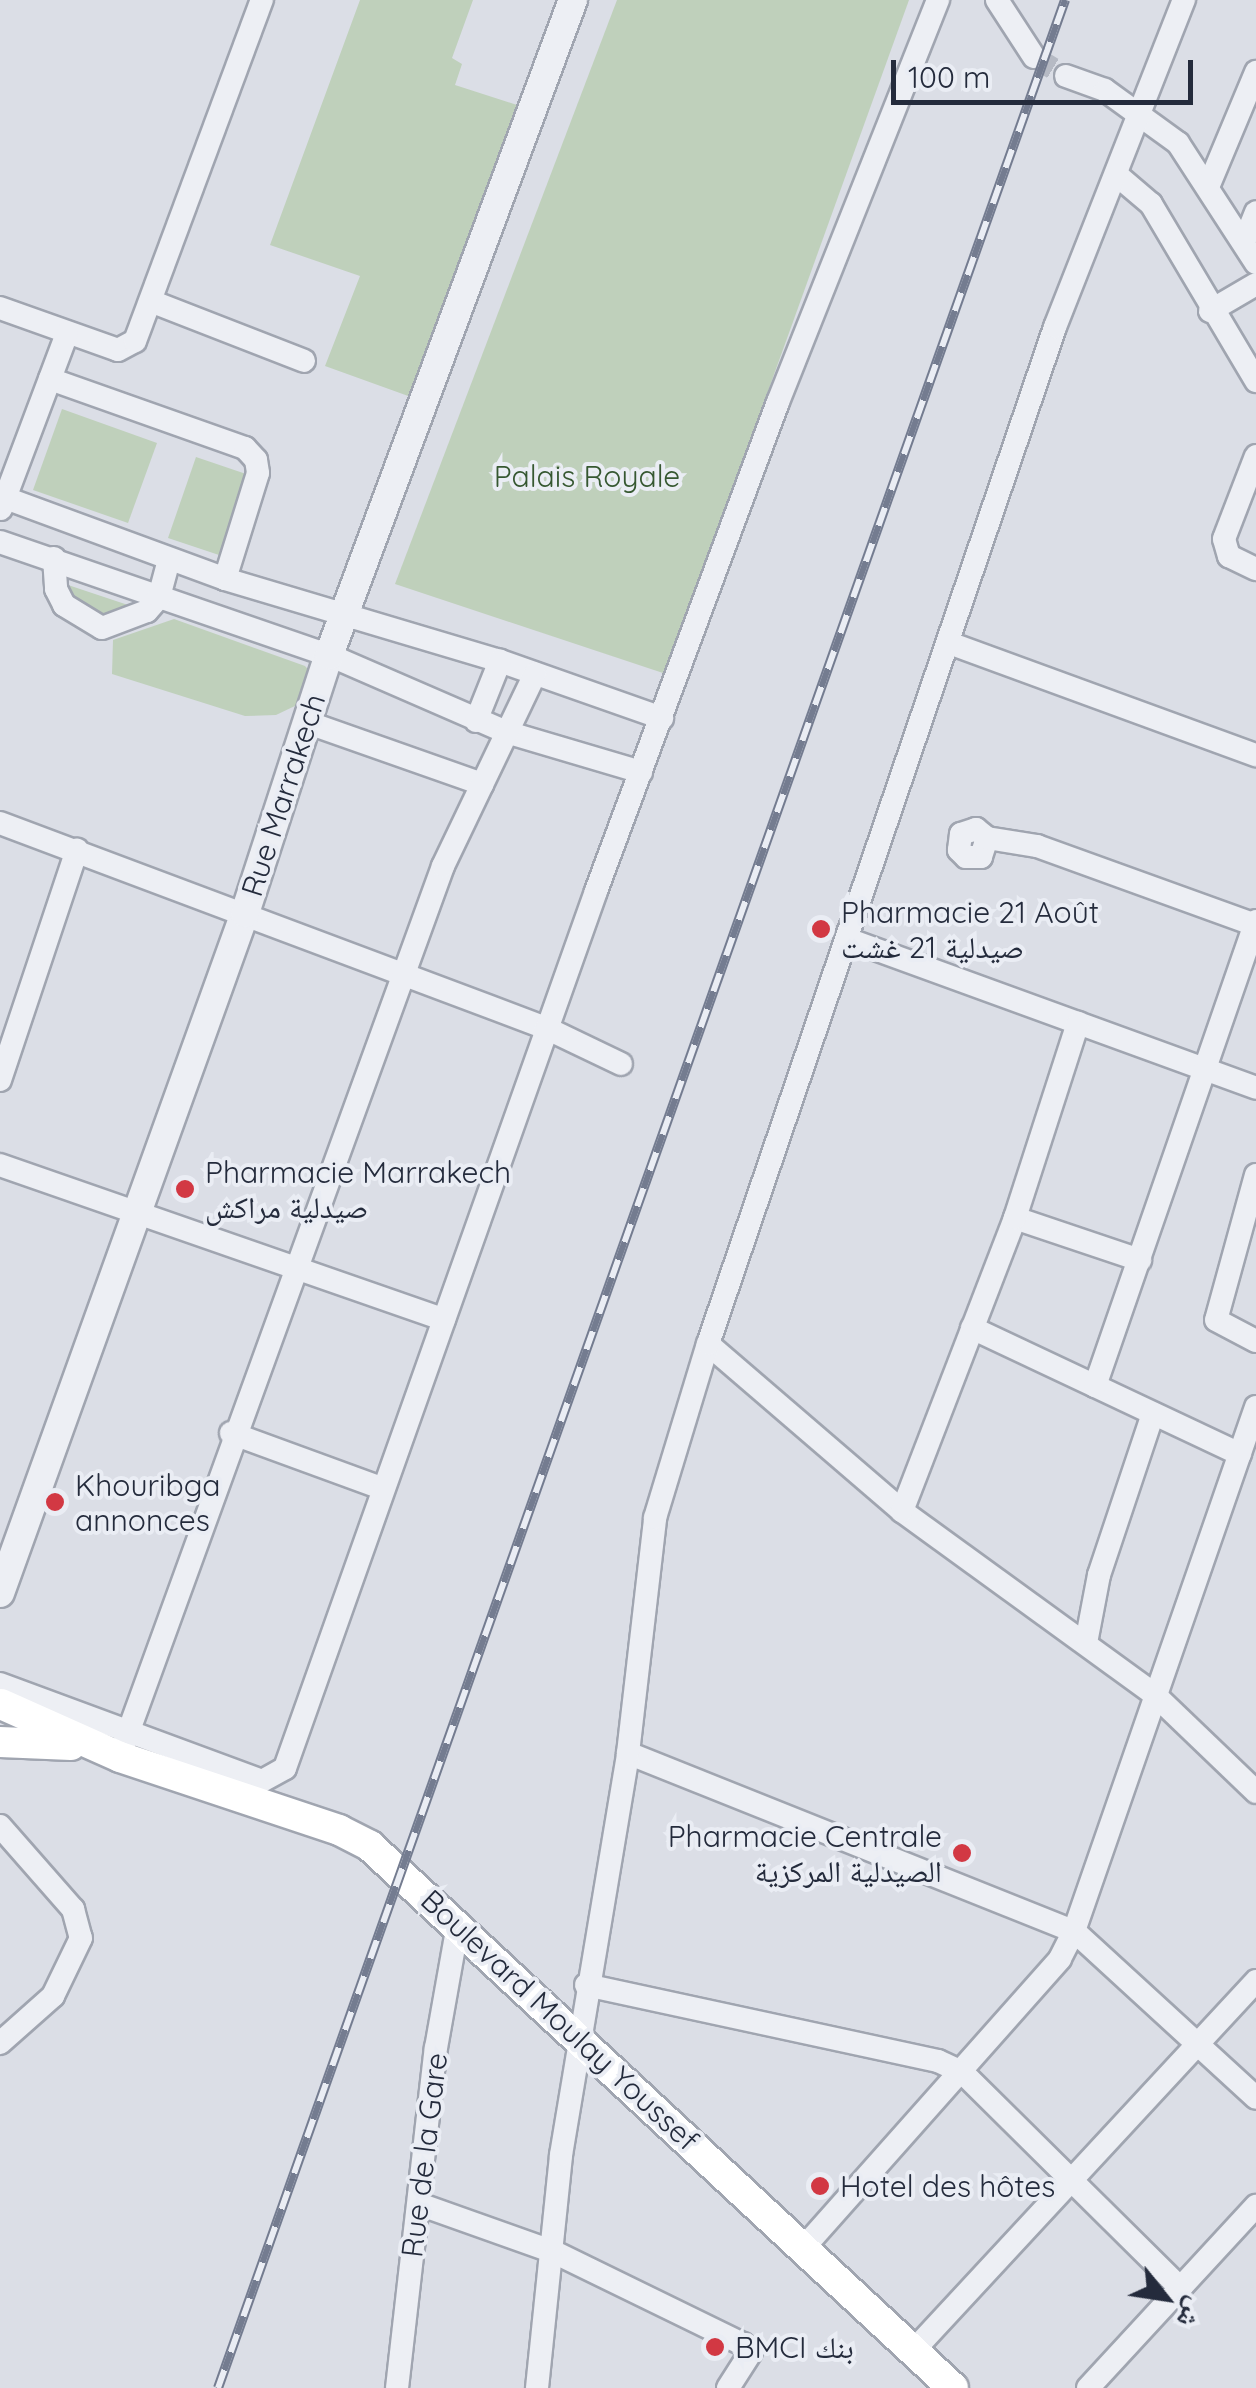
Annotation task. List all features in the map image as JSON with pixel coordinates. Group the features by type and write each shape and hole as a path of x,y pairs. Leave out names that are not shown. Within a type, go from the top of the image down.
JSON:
{"main road":[{"path":"0,1734 0,1703 118,1745"},
{"path":"0,1742 118,1745"},
{"name":"Boulevard Moulay Youssef","path":"118,1745 339,1830 370,1846 954,2388"}],"street":[{"path":"0,308 67,333 127,349 154,302 262,0"},
{"name":"Rue Marrakech","path":"0,1593 132,1212 245,913 329,655 573,0"},
{"path":"0,1684 118,1745 262,1781 281,1774 546,1028 778,402 938,0"},
{"path":"997,0 1034,57"},
{"path":"538,2388 577,2040 628,1753 656,1518 708,1344 952,644 1055,327 1118,176 1184,0"},
{"path":"1066,76 1105,90 1178,143 1221,160"},
{"path":"1208,187 1254,84"},
{"path":"1178,143 1256,264"},
{"path":"1118,176 1152,204 1210,311 1256,381"},
{"path":"1244,242 1256,212"},
{"path":"1210,311 1256,284"},
{"path":"154,302 304,362"},
{"path":"67,333 2,502 343,618 500,661 662,718"},
{"path":"50,379 245,448 256,460 225,579"},
{"path":"1256,456 1224,539 1229,556 1256,569"},
{"path":"0,542 329,655 506,732 641,772"},
{"path":"54,558 56,589 86,622 117,626 159,596 169,560"},
{"path":"952,644 1256,755"},
{"path":"476,721 500,661"},
{"path":"118,1745 402,975 482,784 536,674"},
{"path":"306,722 482,784"},
{"path":"0,823 546,1028 620,1064"},
{"path":"988,838 1036,846 1255,923 1096,1386"},
{"path":"0,1080 77,850"},
{"path":"850,940 1256,1088"},
{"path":"902,1511 1015,1218 1078,1022"},
{"path":"0,1166 444,1320"},
{"path":"1256,1175 1216,1310 1222,1327 1256,1341"},
{"path":"1015,1218 1140,1260"},
{"path":"972,1328 1240,1454"},
{"path":"708,1344 902,1511 1086,1643 1250,1776"},
{"path":"805,2246 1060,1959 1074,1931 1256,1407"},
{"path":"1086,1643 1099,1575 1153,1414"},
{"path":"231,1433 382,1488"},
{"path":"628,1753 1074,1931 1256,2098"},
{"path":"0,1826 73,1909 81,1938 54,1996 0,2043"},
{"name":"Rue de la Gare","path":"396,2388 458,1924"},
{"path":"914,2350 1256,1981"},
{"path":"586,1985 938,2061 962,2072 1181,2288"},
{"path":"419,2204 554,2252 748,2347 749,2358 728,2388"},
{"path":"1088,2388 1256,2206"}],"green space":[{"path":"360,0 473,0 452,58 462,64 455,85 517,105 411,397 325,366 360,276 270,245"},
{"name":"Palais Royale","path":"617,0 909,0 666,674 395,584"},
{"path":"62,409 157,443 128,523 33,490"},
{"path":"196,457 249,475 222,556 168,538"},
{"path":"68,585 131,606 111,621 70,596"},
{"path":"174,619 305,666 314,676 299,704 276,715 245,716 112,674 113,640"}],"tunnel":[{"path":"1034,57 1066,76"}],"railway":[{"path":"218,2388 1065,0"}],"place":[{"name":"Pharmacie 21 Août صيدلية 21 غشت","path":"821,929"},
{"name":"Pharmacie Marrakech صيدلية مراكش","path":"185,1189"},
{"name":"Khouribga annonces","path":"55,1502"},
{"name":"Pharmacie Centrale الصيدلية المركزية","path":"962,1853"},
{"name":"Hotel des hôtes","path":"820,2186"},
{"name":"BMCI بنك","path":"715,2347"}]}
